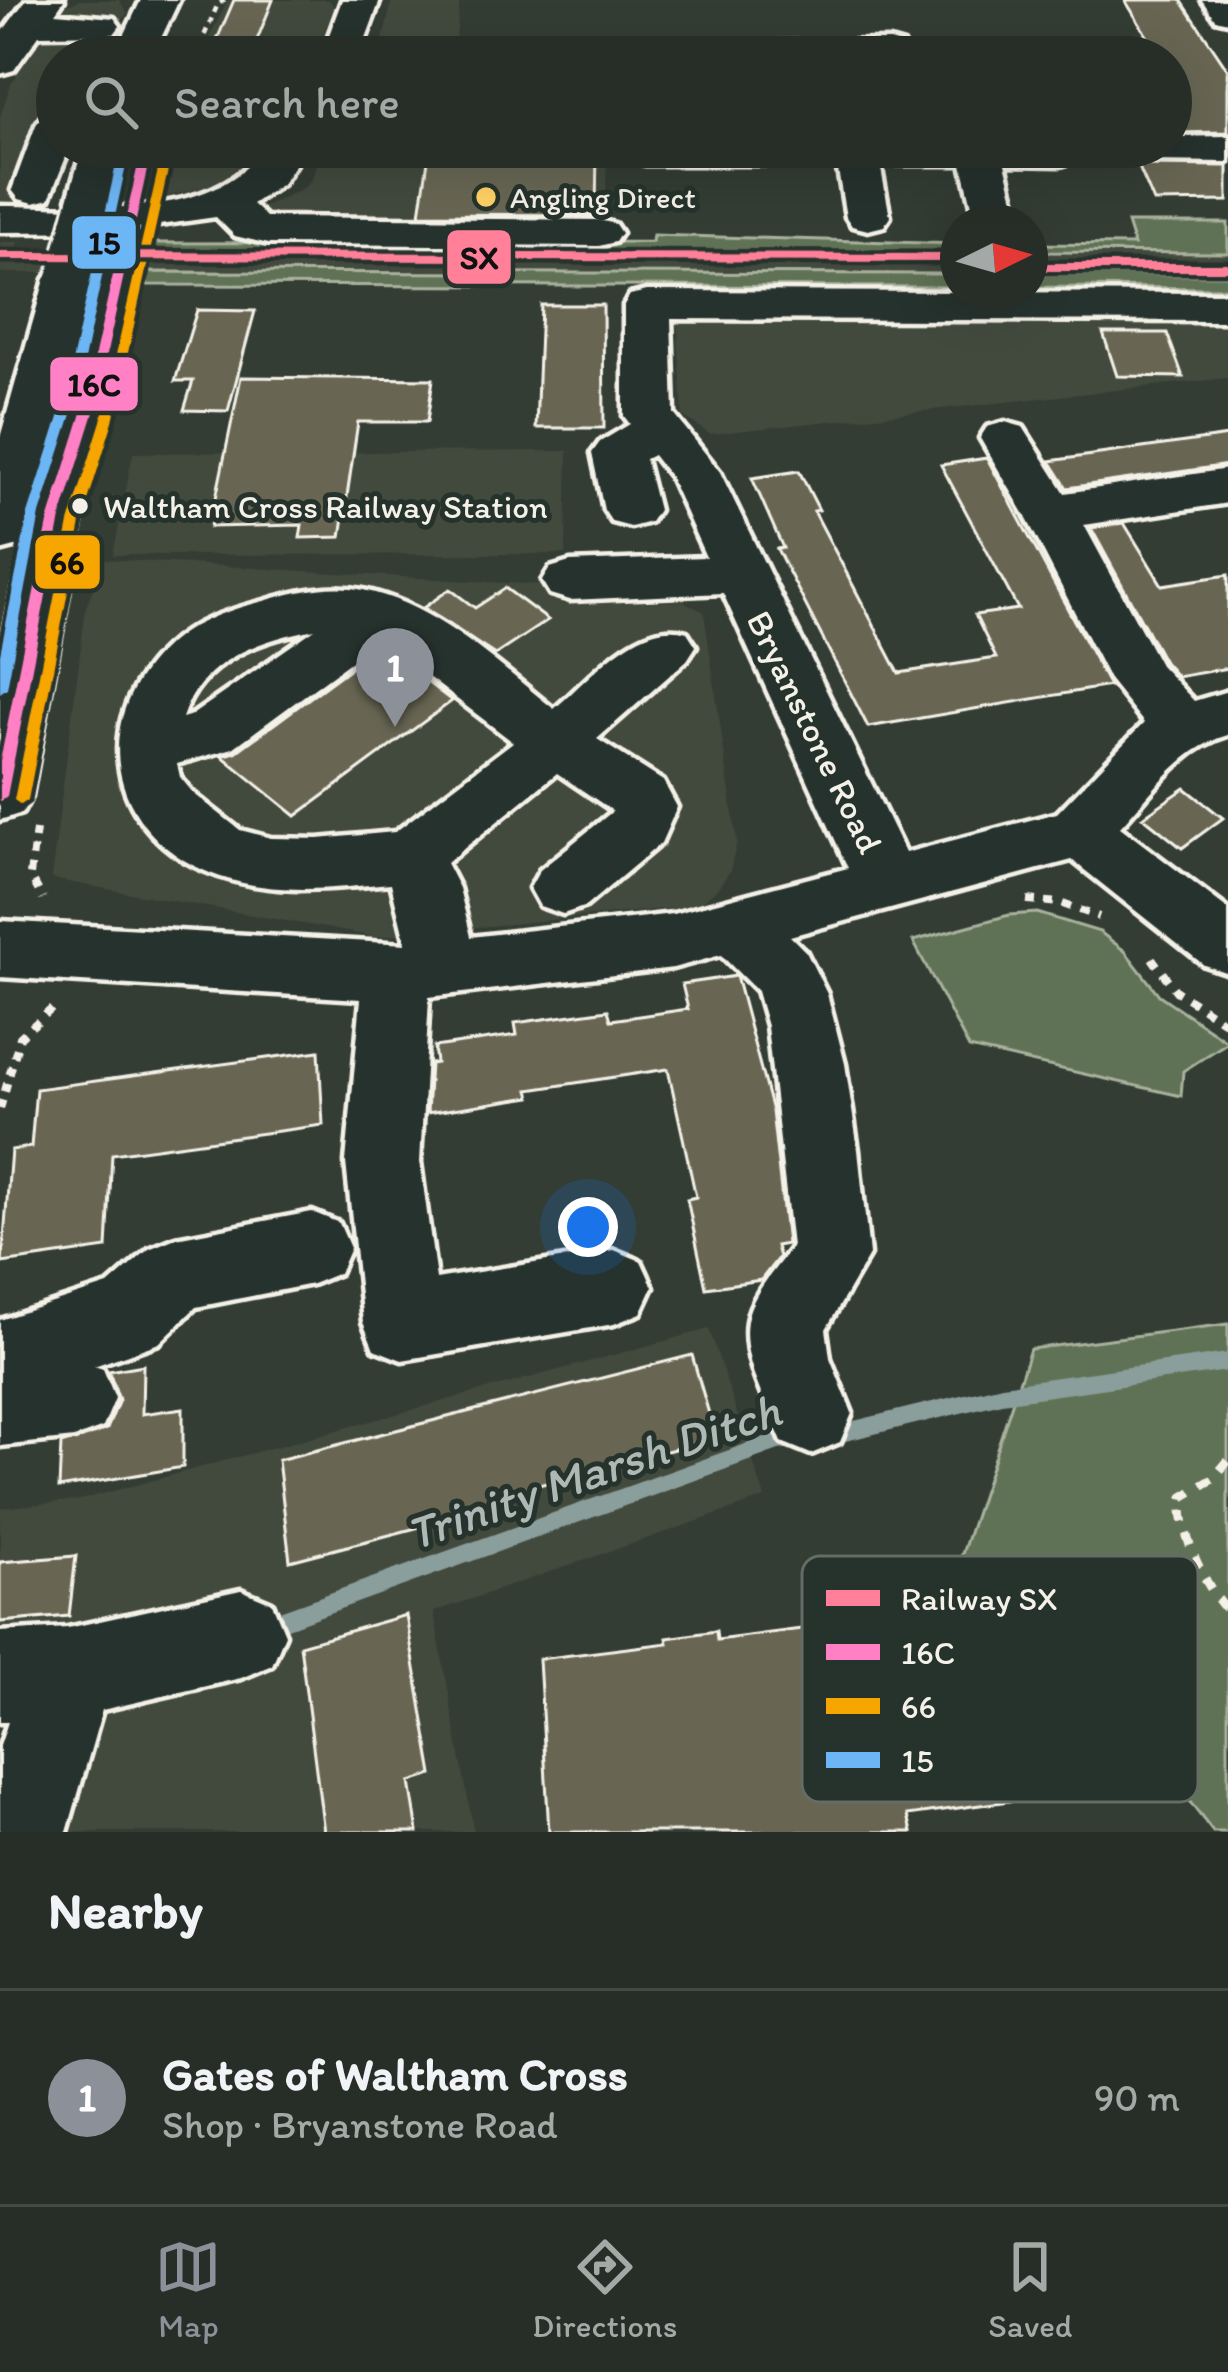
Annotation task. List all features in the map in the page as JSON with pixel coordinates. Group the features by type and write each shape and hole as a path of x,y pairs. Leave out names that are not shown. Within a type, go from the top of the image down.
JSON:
{"street":[{"path":"348,36 361,0"},
{"path":"1221,0 1228,11"},
{"path":"151,36 179,3"},
{"path":"176,36 179,3"},
{"path":"0,62 36,11 99,31"},
{"path":"1192,149 1228,149"},
{"path":"34,190 42,168"},
{"path":"111,168 123,202"},
{"path":"0,796 55,518 87,416 123,202 138,168"},
{"path":"0,219 123,202 173,212 225,202 267,179 273,168"},
{"path":"859,168 868,218"},
{"path":"984,168 993,204"},
{"path":"225,202 251,227 599,233"},
{"path":"0,533 108,278"},
{"name":"Bryanstone Road","path":"0,949 422,971 673,941 735,928 887,883 677,450 649,416 647,305 889,305"},
{"path":"889,305 1228,307"},
{"path":"889,305 925,339 948,351"},
{"path":"887,883 1042,845 1079,830 1205,720 1138,679 1051,513 1005,438"},
{"path":"632,510 617,453 677,450"},
{"path":"1051,513 1228,486"},
{"path":"570,581 739,574"},
{"path":"562,888 639,826 646,807 640,798 555,742 428,646 377,614 339,606 263,618 200,650 165,686 149,727 149,779 182,823 226,852 269,862 410,856 555,742 667,646"},
{"path":"1079,830 1228,946"},
{"path":"410,856 426,887 422,971 388,1054 383,1162 402,1322 614,1287"},
{"path":"735,928 783,974 800,1012 806,1048 831,1255 786,1321 790,1358 811,1413"},
{"path":"0,1364 20,1351 131,1316 176,1275 312,1248"},
{"path":"20,1832 34,1675 241,1634"}],"path":[{"path":"179,3 218,4 204,36"},
{"path":"108,278 123,202 152,168"},
{"path":"1015,902 1060,903 1105,920"},
{"path":"0,1109 11,1046 37,1016 65,1001"},
{"path":"1196,1556 1193,1535 1180,1509 1183,1497 1213,1479 1228,1461"},
{"path":"1198,1569 1200,1582 1228,1611"}],"shaded area":[{"path":"79,0 119,0 128,13 110,36 42,36 60,9"},
{"path":"228,0 329,0 334,7 322,36 210,36"},
{"path":"392,0 460,0 456,36 384,36"},
{"path":"36,46 36,168 43,168 20,202 0,202 0,116 11,84"},
{"path":"171,168 243,168 223,183 164,197"},
{"path":"315,168 607,168 605,242 247,243 257,210 302,189"},
{"path":"0,242 19,242 17,249 940,252 940,274 0,273"},
{"path":"1048,252 1228,253 1228,275 1048,274"},
{"path":"675,285 940,287 940,312 1048,312 1048,287 1228,288 1228,378 710,434 683,416"},
{"path":"568,451 566,554 113,555 133,453"},
{"path":"104,559 558,586 562,604 683,601 704,612 737,842 730,871 696,906 376,937 51,879 86,607"},
{"path":"709,1329 765,1498 434,1612 474,1832 0,1832 0,1508 80,1500"}],"green space":[{"path":"1127,223 1228,223 1228,253 1048,252 1048,244 1134,245"},
{"path":"653,235 940,243 940,252 150,250 155,243 652,242"},
{"path":"146,272 940,274 940,287 146,285"},
{"path":"1048,274 1228,275 1228,288 1048,287"},
{"path":"1037,913 1100,932 1125,951 1159,995 1228,1042 1183,1071 1181,1096 969,1048 913,941 1009,915"},
{"path":"1228,1324 1228,1832 1213,1832 1190,1802 1198,1802 1198,1556 961,1556 1030,1349"}],"building":[{"path":"234,0 273,0 259,36 219,36"},
{"path":"1125,0 1181,0 1228,70 1228,132 1192,133 1192,36 1147,36"},
{"path":"1228,166 1228,201 1154,202 1139,168"},
{"path":"427,168 597,168 596,215 420,214"},
{"path":"541,305 603,305 604,428 536,428"},
{"path":"197,310 255,311 228,411 184,410 193,381 175,381"},
{"path":"1103,333 1167,333 1183,377 1117,376"},
{"path":"241,377 433,379 427,422 358,422 341,537 300,538 302,525 210,527"},
{"path":"1228,436 1228,465 1067,488 1050,461"},
{"path":"987,458 1109,686 868,727 777,549 783,548 752,478 799,471 819,510 814,511 899,673 996,658 975,615 1018,609 941,465"},
{"path":"1124,523 1162,585 1228,575 1228,668 1177,677 1164,662 1091,528"},
{"path":"505,588 548,620 495,655 423,608 450,589 475,608"},
{"path":"380,646 452,701 296,816 222,756 236,752"},
{"path":"1185,788 1223,818 1182,848 1143,817"},
{"path":"736,976 772,1111 787,1244 776,1246 779,1257 761,1280 706,1288 687,1199 696,1197 668,1069 529,1090 531,1097 427,1113 430,1064 436,1063 434,1047 517,1035 515,1023 608,1010 611,1020 688,1009 682,984"},
{"path":"319,1051 323,1125 112,1154 107,1248 2,1263 11,1150 31,1147 36,1089"},
{"path":"692,1355 716,1438 501,1495 504,1505 290,1561 278,1460"},
{"path":"143,1365 142,1414 183,1408 183,1467 59,1488 61,1444 107,1429 119,1400 109,1371"},
{"path":"76,1556 69,1616 0,1622 0,1562"},
{"path":"406,1615 433,1775 410,1782 418,1832 324,1832 300,1645"},
{"path":"802,1629 802,1802 1001,1802 908,1815 912,1832 549,1832 539,1659 668,1643 667,1638 716,1631 717,1640"}],"waterway":[{"name":"Trinity Marsh Ditch","path":"825,1437 1002,1394 1228,1362"},
{"name":"Trinity Marsh Ditch","path":"271,1624 779,1441 801,1439"}],"rail line":[{"name":"SX","path":"0,256 940,258"},
{"name":"SX","path":"1048,267 1228,267"}],"transit line":[{"name":"15","path":"0,688 34,514 67,411 120,168"},
{"name":"16C","path":"0,796 55,518 87,416 142,168"},
{"name":"66","path":"21,800 75,523 107,421 163,168"}],"place":[{"name":"Angling Direct","path":"486,197"},
{"name":"Waltham Cross Railway Station","path":"80,506"},
{"name":"Gates of Waltham Cross","path":"395,727"}]}
